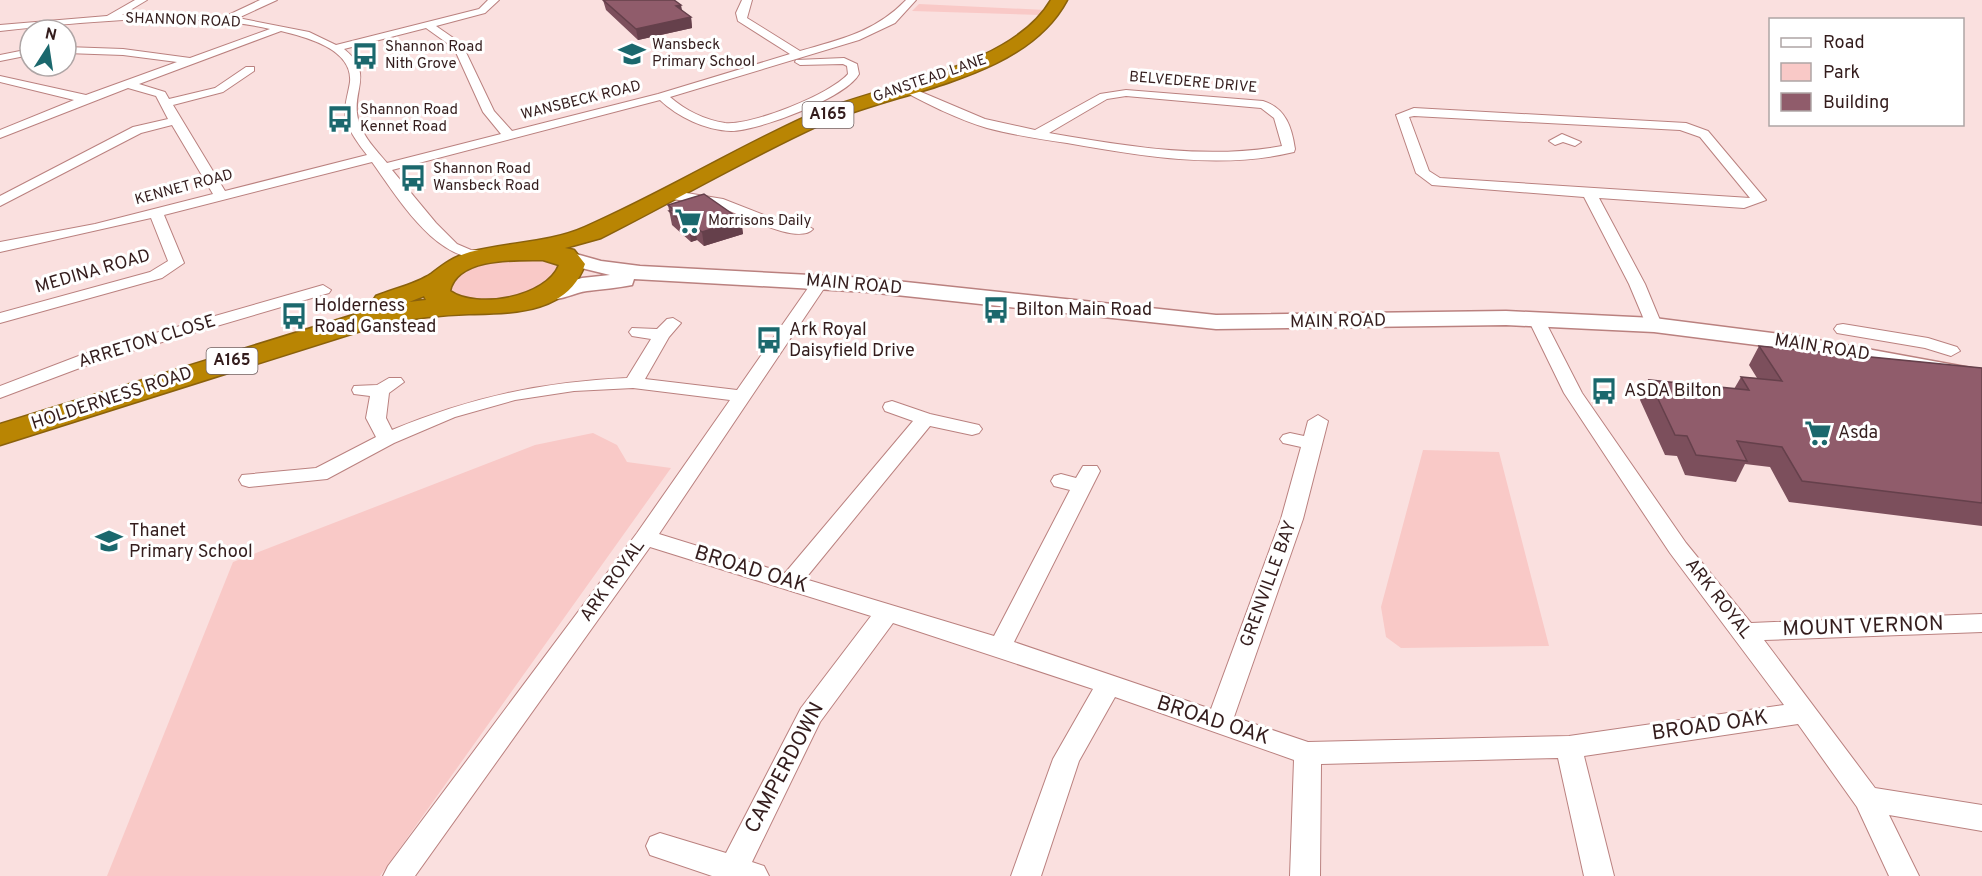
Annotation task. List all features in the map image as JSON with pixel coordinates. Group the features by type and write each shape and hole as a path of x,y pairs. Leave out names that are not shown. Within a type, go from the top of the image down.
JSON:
{"highway":[{"name":"GANSTEAD LANE","path":"520,252 592,232 813,121 852,105 976,66 1023,41 1053,11 1059,0"},
{"name":"GANSTEAD LANE","path":"569,258 572,250 592,232"},
{"name":"A165","path":"548,252 569,258 572,264 570,277 552,294 524,302 468,306 439,299 435,290 440,279 463,264 494,254 548,252"},
{"name":"HOLDERNESS ROAD","path":"0,419 355,312 440,279"},
{"name":"HOLDERNESS ROAD","path":"0,435 382,315 426,308 468,306"}],"main road":[{"name":"MAIN ROAD","path":"569,258 592,266 623,271 821,282 1216,322 1536,319 1654,325 1796,343 1982,378"},
{"name":"MAIN ROAD","path":"552,294 602,282 691,274"}],"street":[{"path":"109,19 142,0"},
{"path":"225,20 272,0 265,0"},
{"path":"336,48 482,11 494,0"},
{"path":"662,96 688,116 732,127 749,124 813,101 852,78 854,69 852,64 844,61 800,62 742,19 741,13 747,0"},
{"name":"WANSBECK ROAD","path":"380,162 508,134 662,96 794,57 878,29 891,21 911,0"},
{"name":"SHANNON ROAD","path":"0,28 109,19 225,20 299,33 336,48 348,57 355,69 357,84 352,120 361,140 424,219 452,247 476,256 494,254"},
{"path":"428,26 458,46 489,112 508,134"},
{"path":"0,134 87,99 279,28"},
{"path":"78,51 150,55 189,61"},
{"path":"0,58 18,54"},
{"path":"166,103 219,90 250,69"},
{"path":"0,79 87,99"},
{"path":"127,84 161,94 221,195"},
{"name":"BELVEDERE DRIVE","path":"908,89 963,115 993,125 1037,134 1104,146 1189,154 1270,154 1289,149 1280,116 1274,109 1263,105 1126,93 1104,96 1037,134"},
{"path":"1414,112 1682,126 1704,134 1759,200 1743,204 1588,194 1437,182 1423,173 1402,115 1414,112"},
{"path":"1553,120 1564,140"},
{"path":"0,202 137,130 175,121"},
{"name":"KENNET ROAD","path":"0,247 156,213 221,195 380,162"},
{"path":"668,194 718,202 785,228 806,230"},
{"path":"1588,194 1637,284 1654,325"},
{"name":"MEDINA ROAD","path":"0,318 156,275 169,269 176,263 156,213"},
{"path":"440,279 450,263 452,247"},
{"name":"ARK ROYAL","path":"398,876 645,538 740,396 821,282"},
{"name":"ARRETON CLOSE","path":"0,392 95,356 297,300 323,290"},
{"name":"ARK ROYAL","path":"1536,319 1573,393 1678,548 1745,632 1866,799 1904,876"},
{"path":"633,383 667,329 638,332"},
{"name":"MAIN ROAD","path":"1843,329 1907,339 1951,351"},
{"path":"249,480 320,474 387,439 448,413 514,395 574,386 633,383 740,396"},
{"path":"379,388 376,418 387,439"},
{"path":"892,407 925,419 972,429"},
{"path":"790,581 925,419"},
{"name":"GRENVILLE BAY","path":"1219,723 1292,519 1318,421"},
{"path":"1290,439 1312,444"},
{"path":"1000,647 1086,479 1061,481"},
{"name":"BROAD OAK","path":"645,538 1000,647 1308,753 1569,747 1802,713"},
{"name":"CAMPERDOWN","path":"660,846 743,872 810,715 886,613"},
{"name":"MOUNT VERNON","path":"1745,632 1982,623"},
{"path":"1026,876 1066,759 1108,686"},
{"path":"1569,747 1599,876"},
{"path":"1305,876 1308,753"},
{"path":"1866,799 1982,818"}],"green space":[{"path":"919,4 1046,10 1041,15 912,11"},
{"path":"541,257 564,267 547,286 536,294 505,300 480,301 459,296 452,291 451,287 457,277 478,265 503,260"},
{"path":"593,433 617,445 627,462 671,468 380,876 107,876 233,562 535,445"},
{"path":"1423,450 1499,452 1549,646 1401,648 1386,637 1381,607"}],"building":[{"path":"603,0 674,0 681,5 676,6 691,17 636,29"},
{"path":"704,194 741,220 702,232 695,226 689,228 669,211 674,210 668,205"},
{"name":"Asda","path":"1759,346 1982,368 1982,503 1802,481 1782,447 1737,441 1747,461 1696,455 1687,436 1675,435 1649,380 1749,390 1741,377 1782,381"}],"place":[{"name":"Wansbeck Primary School","path":"632,54"},
{"name":"Shannon Road Nith Grove","path":"365,56"},
{"name":"Shannon Road Kennet Road","path":"340,119"},
{"name":"Shannon Road Wansbeck Road","path":"413,178"},
{"name":"Morrisons Daily","path":"688,221"},
{"name":"Bilton Main Road","path":"996,310"},
{"name":"Holderness Road Ganstead","path":"294,316"},
{"name":"Ark Royal Daisyfield Drive","path":"769,340"},
{"name":"ASDA Bilton","path":"1604,391"},
{"name":"Asda","path":"1818,433"},
{"name":"Thanet Primary School","path":"109,541"}]}
